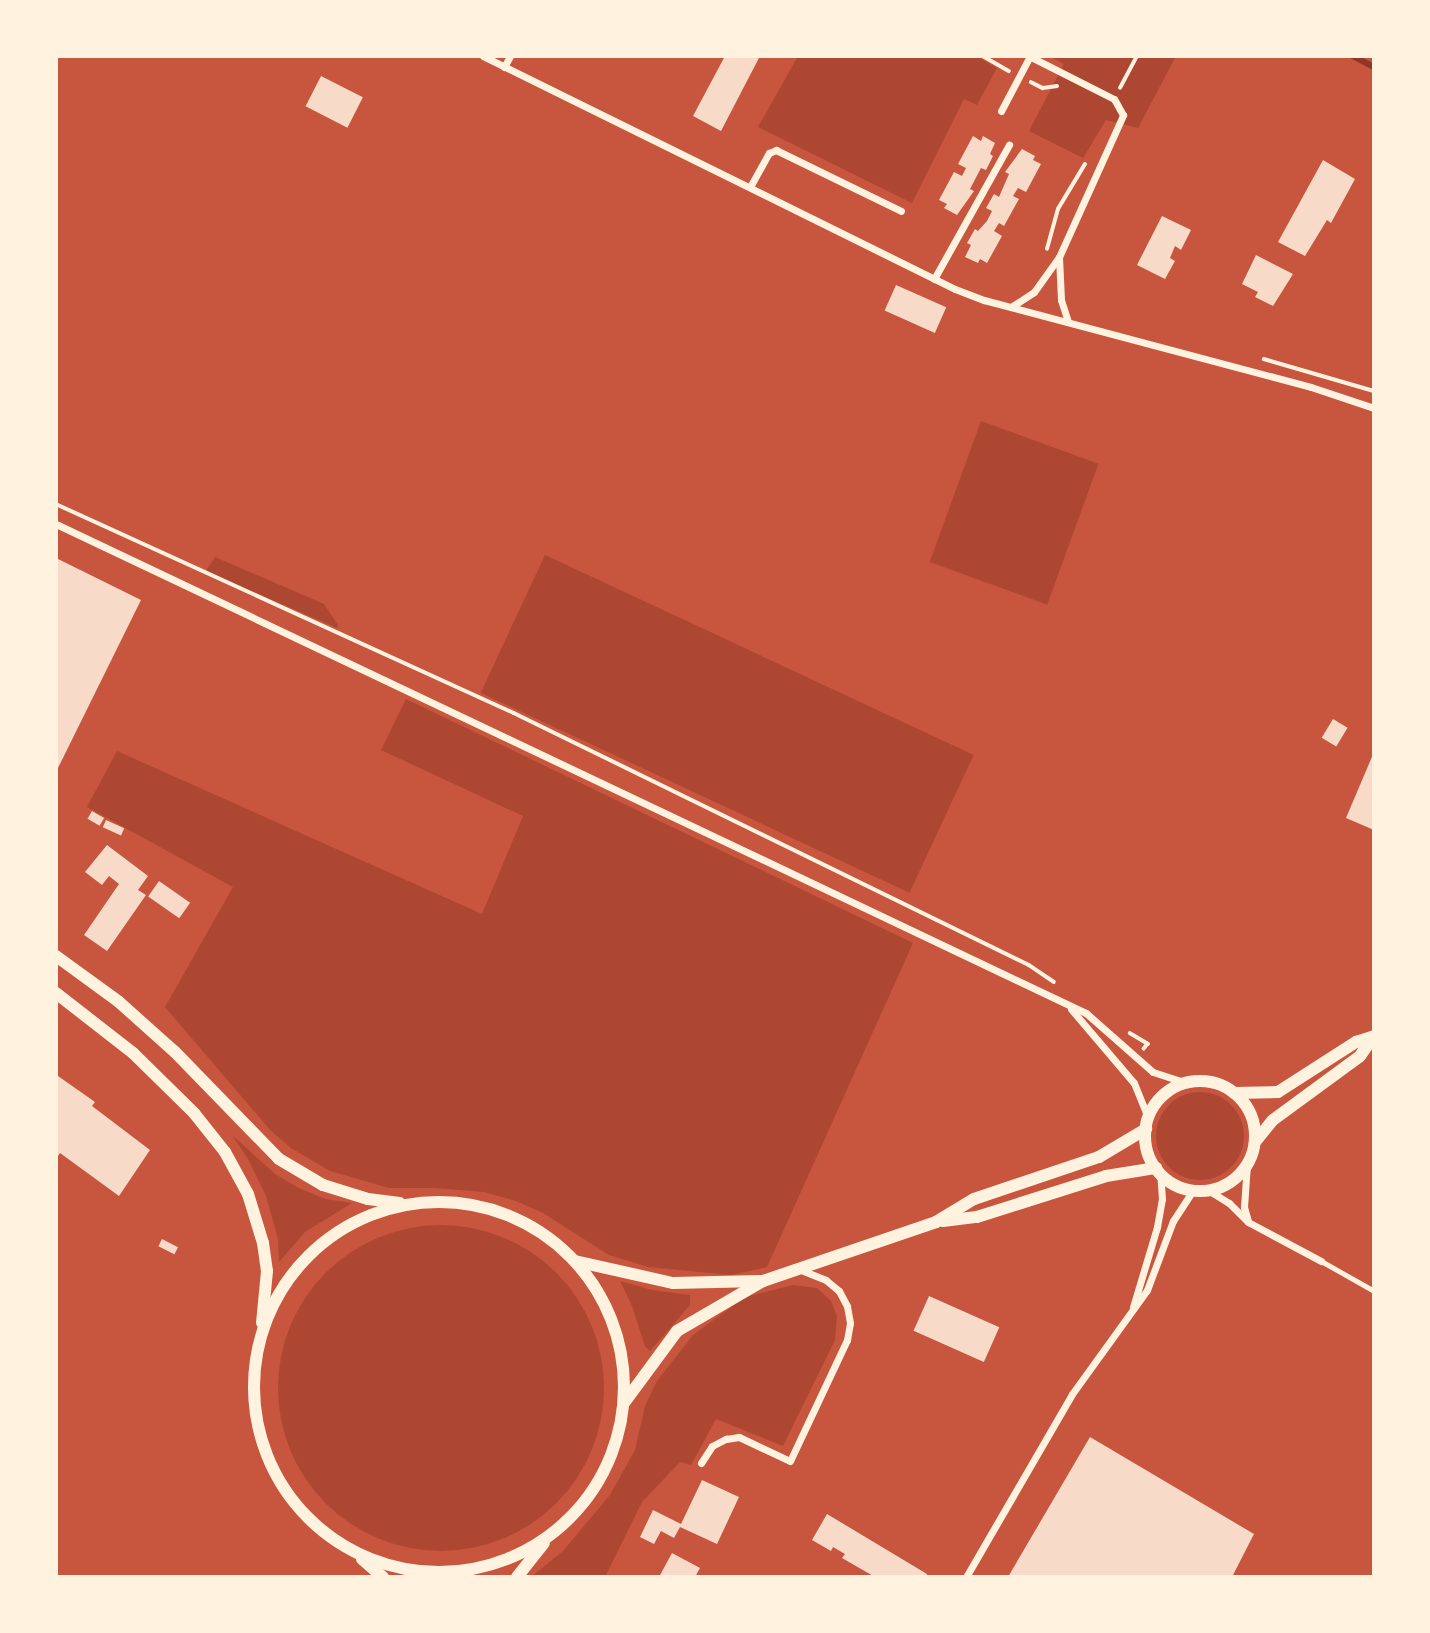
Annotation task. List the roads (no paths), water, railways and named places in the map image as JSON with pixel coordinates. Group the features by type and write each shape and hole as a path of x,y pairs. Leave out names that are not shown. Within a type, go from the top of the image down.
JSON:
{"street":[{"path":"483,56 934,279 1011,307 1311,387 1374,408"},
{"path":"504,67 510,56"},
{"path":"1001,111 1029,56 1114,99 1123,115 1059,257 1034,292 1011,307"},
{"path":"934,279 1009,145"},
{"path":"750,187 769,153 776,150 901,211"},
{"path":"1059,257 1061,300 1068,323"},
{"path":"56,524 1086,1013 1104,1026 1153,1072 1186,1083"},
{"path":"56,956 119,1002 166,1043 279,1159 323,1185 368,1199 407,1204 460,1202 511,1216 556,1243 591,1281 614,1327 624,1377 623,1403 614,1446 606,1467 582,1504 551,1535 517,1577"},
{"path":"56,993 133,1053 194,1113 226,1152 248,1194 263,1243 267,1271 255,1399 269,1458 283,1485 301,1510 323,1531 383,1577"},
{"path":"1071,1008 1133,1083 1147,1124 1147,1151 1158,1170 1178,1186 1208,1190 1224,1186 1247,1164"},
{"path":"1234,1093 1278,1092 1356,1042 1374,1036"},
{"path":"1248,1222 1244,1207 1247,1164 1254,1143 1279,1115 1360,1055 1374,1036"},
{"path":"936,1222 974,1199 1099,1157 1147,1124 1168,1092 1186,1083 1201,1081 1219,1084 1234,1093 1246,1106 1252,1120 1254,1143"},
{"path":"623,1403 677,1331 763,1280 936,1222 978,1217 1106,1175 1158,1170"},
{"path":"1133,1311 1137,1286 1157,1227 1162,1199 1158,1170"},
{"path":"966,1577 1072,1394 1147,1290 1173,1221 1193,1190"},
{"path":"1208,1190 1229,1203 1248,1222 1321,1261"},
{"path":"261,1339 278,1295 306,1258 323,1242 363,1218 407,1204"},
{"path":"575,1261 673,1283 763,1280"},
{"path":"701,1464 712,1446 726,1439 739,1437 790,1461 847,1340 850,1323 847,1306 839,1291 826,1280 797,1269"},
{"path":"348,1548 406,1569 436,1572 496,1563 525,1551 551,1535"}],"lane":[{"path":"1321,1261 1374,1291"}],"waterway":[{"path":"1353,56 1374,67"}]}
